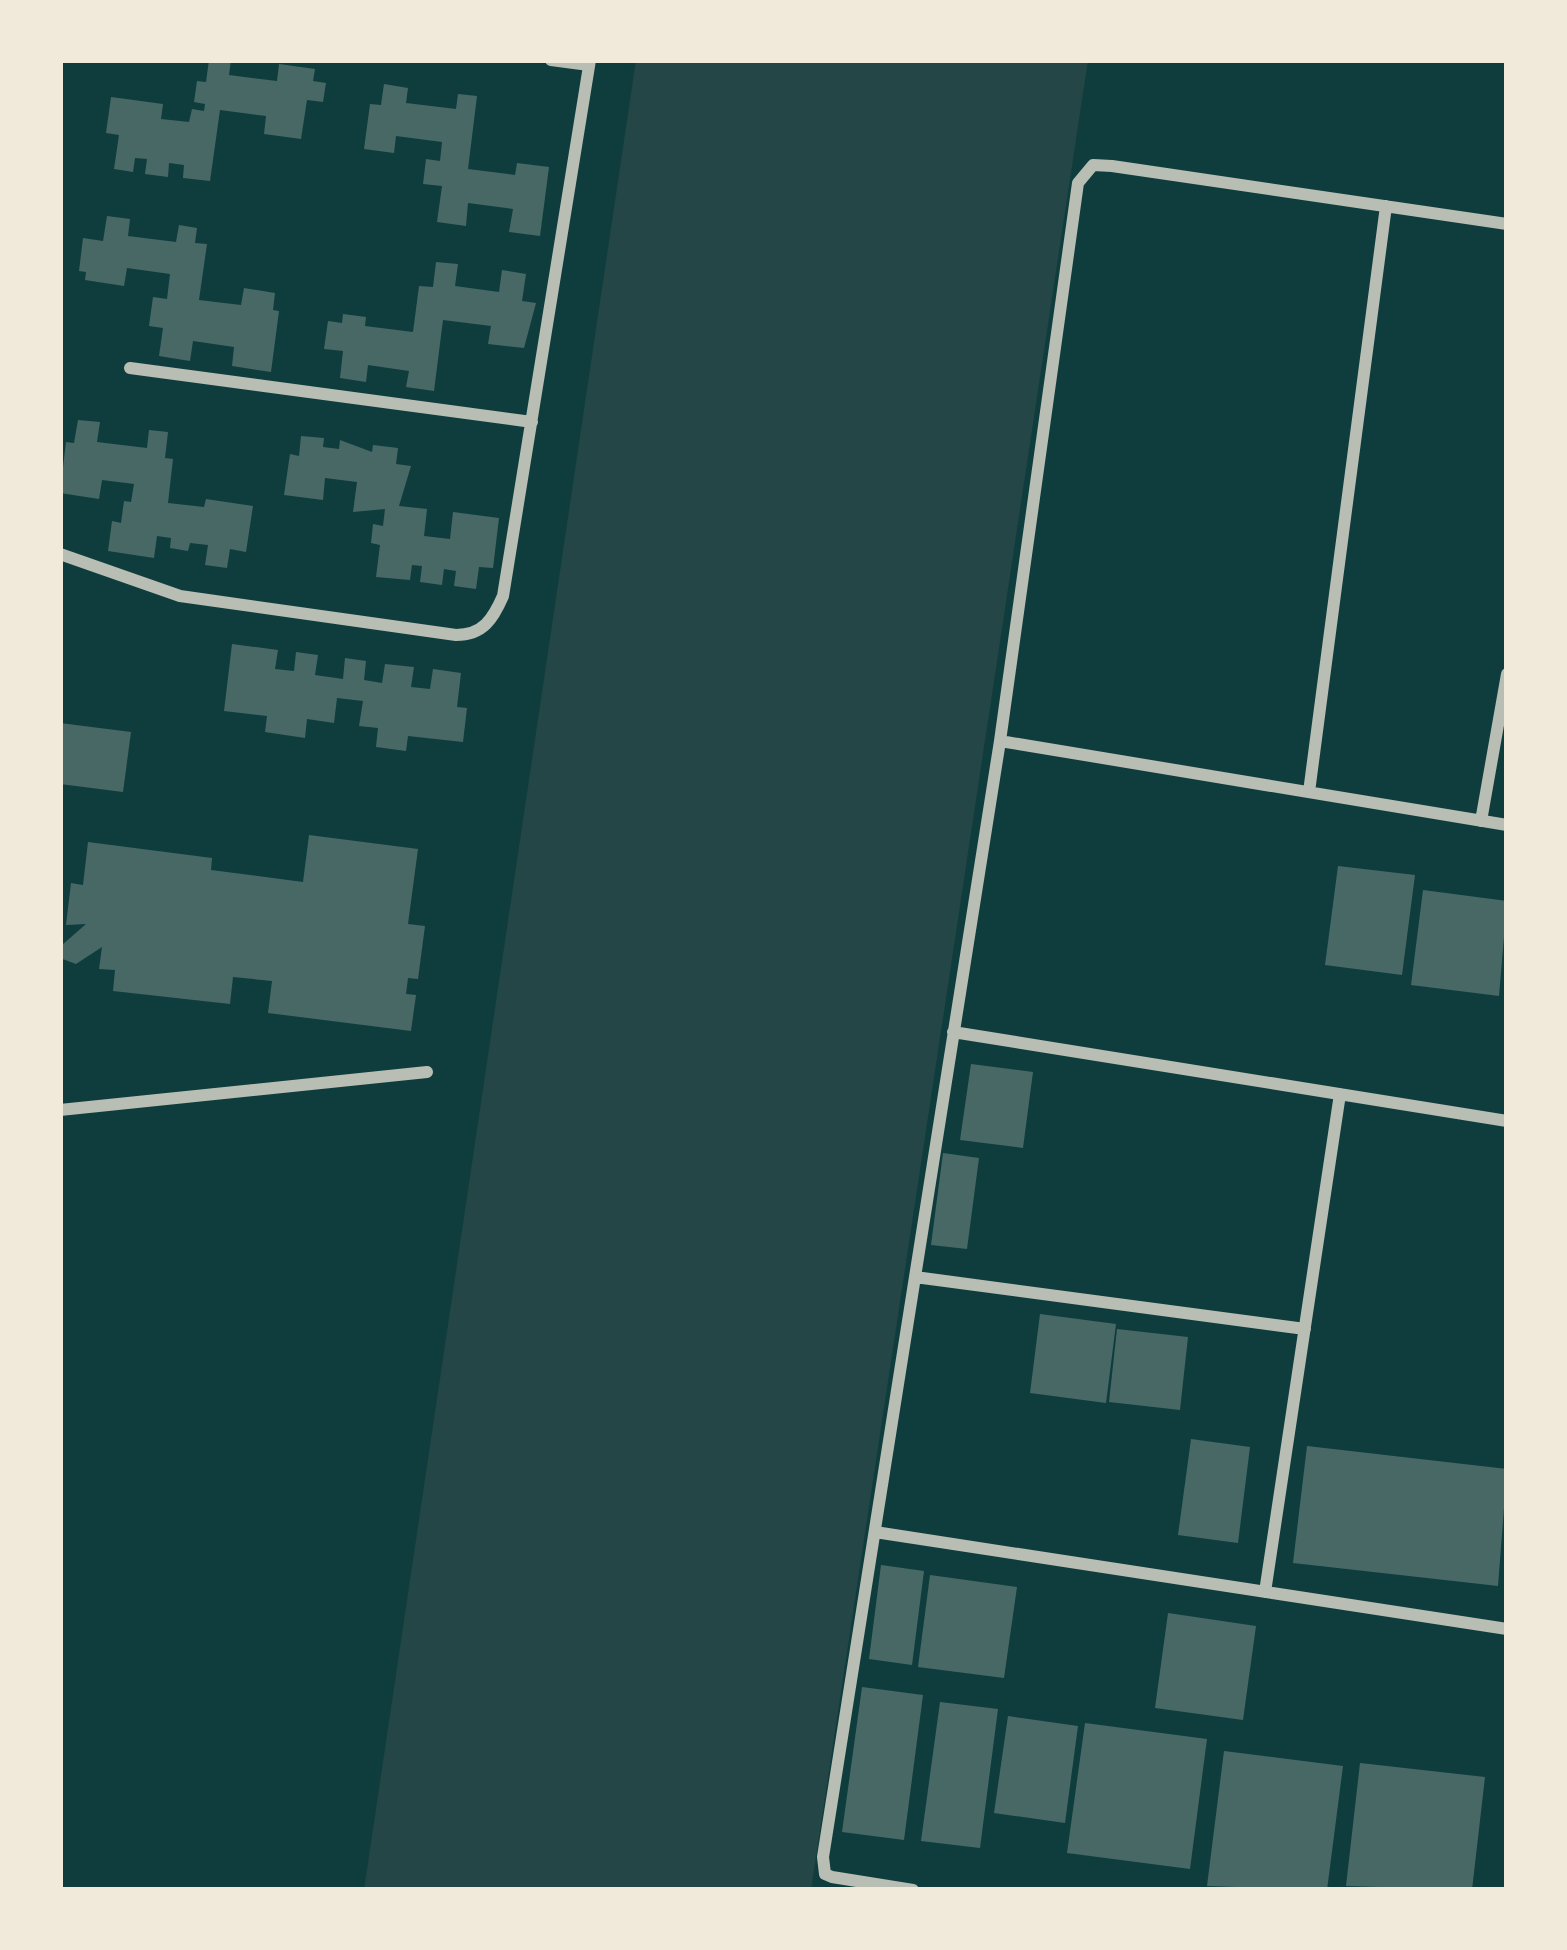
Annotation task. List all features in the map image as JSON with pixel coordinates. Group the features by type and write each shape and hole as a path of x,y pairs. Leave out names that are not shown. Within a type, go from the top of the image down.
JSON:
{"street":[{"path":"60,554 180,596 469,635 490,622 503,596 590,63 551,60"},
{"path":"913,1890 832,1877 822,1867 1000,741 1074,200 1084,171 1094,165 1112,166 1507,224"},
{"path":"1309,792 1387,206"},
{"path":"130,368 532,422"},
{"path":"1481,821 1507,674"},
{"path":"1000,741 1507,825"},
{"path":"953,1032 1507,1121"},
{"path":"60,1109 427,1072"},
{"path":"1265,1592 1340,1094"},
{"path":"915,1277 1305,1329"},
{"path":"874,1532 1507,1629"}],"shaded area":[{"path":"636,60 1088,60 811,1890 364,1890"}],"building":[{"path":"209,60 231,60 229,75 277,81 279,64 315,69 313,81 326,83 323,102 307,100 301,139 264,134 266,116 220,110 210,181 183,178 184,165 169,163 168,177 145,174 147,159 135,158 133,172 114,169 119,135 106,133 111,97 163,104 161,119 189,122 192,109 204,111 205,104 194,102 197,81 206,82"},
{"path":"384,84 408,88 406,103 456,109 458,94 477,96 468,169 515,175 517,163 549,167 540,236 509,232 513,209 468,203 466,226 437,222 442,186 423,184 426,159 440,161 442,142 396,136 394,153 364,149 370,104 381,105"},
{"path":"107,216 130,219 128,236 176,242 179,225 197,228 195,243 207,244 199,300 241,305 244,288 275,293 273,310 279,311 271,372 232,366 234,347 193,341 190,361 159,356 163,328 149,326 153,297 167,299 170,274 127,268 124,286 85,280 86,272 79,271 83,238 103,241"},
{"path":"436,262 458,264 455,286 499,292 502,270 526,274 522,301 536,303 524,348 488,344 491,326 443,320 434,391 406,387 409,371 368,365 366,382 340,378 343,351 324,349 328,321 342,323 343,314 366,317 365,326 413,332 419,286 433,287"},
{"path":"78,420 100,422 97,442 147,448 149,430 168,432 165,458 173,459 168,503 204,507 206,499 253,506 246,552 230,549 227,568 205,565 208,545 190,543 188,551 170,548 171,538 157,536 154,558 108,551 112,521 121,523 124,501 131,502 134,484 102,480 99,499 60,493 66,442 74,443"},
{"path":"301,436 324,438 323,447 339,449 340,440 372,452 373,445 398,448 396,464 411,466 399,506 427,509 424,536 450,539 453,512 499,518 493,568 479,567 476,589 454,586 456,571 444,569 442,585 420,582 422,566 412,565 410,580 376,577 380,545 371,543 373,524 383,526 385,509 353,512 357,482 325,478 323,500 284,495 290,454 299,456"},
{"path":"232,644 278,650 275,669 294,671 296,652 318,655 315,675 343,679 345,658 366,661 364,680 382,683 385,664 414,667 411,687 430,689 433,669 461,673 457,707 467,708 463,742 408,736 406,751 376,747 378,728 359,726 363,701 337,698 334,723 307,719 305,738 265,732 267,716 224,711"},
{"path":"60,723 131,732 123,792 60,784"},
{"path":"309,835 418,849 408,924 425,926 418,979 408,978 406,994 416,995 411,1031 268,1013 272,981 233,977 230,1004 113,991 115,970 99,969 102,947 76,964 60,958 62,945 86,924 66,925 71,883 83,885 88,842 212,858 211,870 303,882"},
{"path":"1338,866 1415,875 1402,975 1325,965"},
{"path":"1423,890 1507,901 1499,996 1411,985"},
{"path":"971,1064 1033,1072 1023,1148 960,1140"},
{"path":"943,1153 979,1158 967,1249 931,1245"},
{"path":"1040,1314 1116,1324 1106,1403 1030,1393"},
{"path":"1117,1329 1188,1337 1180,1410 1109,1402"},
{"path":"1191,1439 1250,1447 1238,1543 1178,1535"},
{"path":"1307,1446 1507,1469 1498,1586 1293,1563"},
{"path":"881,1565 924,1571 912,1665 869,1659"},
{"path":"930,1575 1017,1587 1004,1678 918,1667"},
{"path":"1168,1613 1256,1626 1243,1720 1155,1708"},
{"path":"862,1687 923,1695 904,1840 842,1832"},
{"path":"940,1702 998,1709 980,1848 921,1841"},
{"path":"1008,1716 1078,1726 1065,1823 994,1813"},
{"path":"1085,1723 1207,1739 1190,1869 1067,1853"},
{"path":"1224,1751 1343,1766 1327,1890 1207,1886"},
{"path":"1360,1763 1485,1777 1472,1890 1346,1886"}]}
